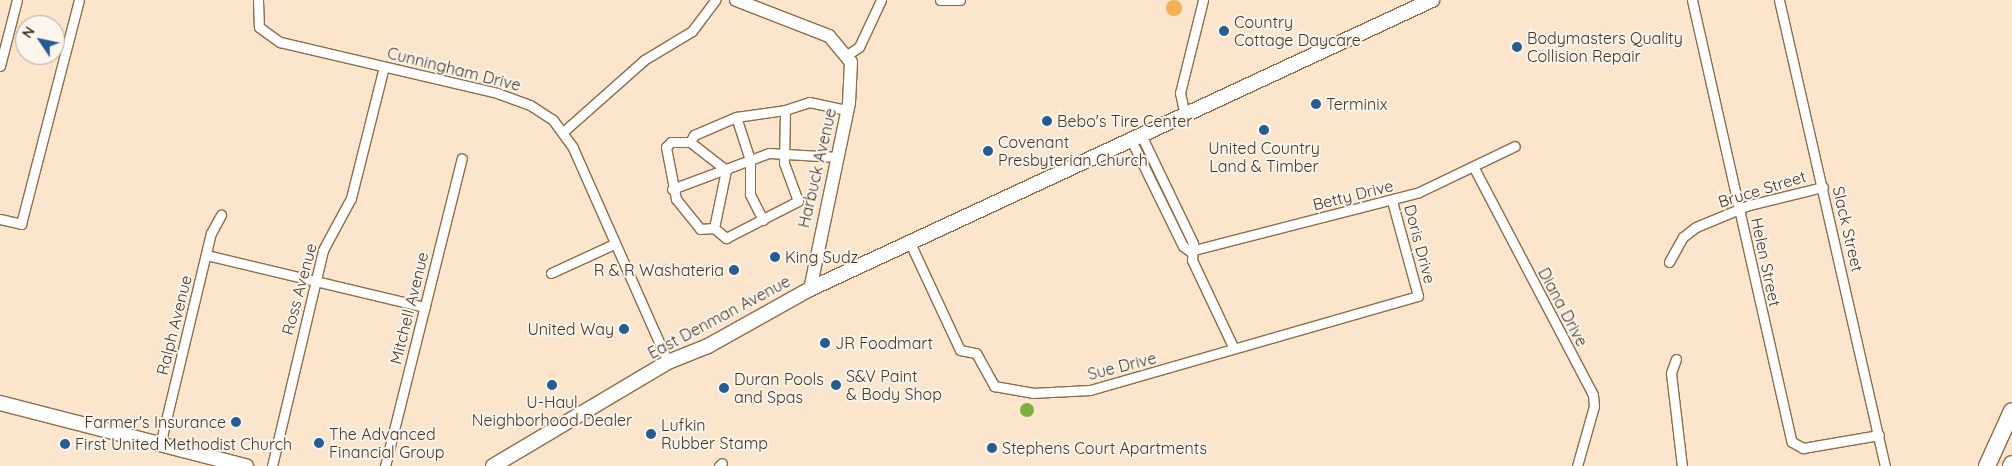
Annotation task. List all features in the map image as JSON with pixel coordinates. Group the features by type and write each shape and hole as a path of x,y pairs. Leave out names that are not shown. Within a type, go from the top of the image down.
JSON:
{"highway":[{"path":"1988,466 2012,411"}],"main road":[{"name":"East Denman Avenue","path":"493,466 668,362 708,346 810,289 1137,140 1184,116 1432,0"},
{"path":"0,403 246,466"}],"street":[{"path":"0,66 17,0"},
{"path":"0,219 21,224 79,0"},
{"name":"Cunningham Drive","path":"258,0 259,27 280,42 518,100 544,113 563,132 668,362"},
{"path":"563,132 644,60 692,31 715,0"},
{"path":"736,0 829,36 848,55 859,47 881,0"},
{"path":"940,0 960,0"},
{"path":"1184,116 1180,93 1203,0"},
{"name":"Helen Street","path":"1692,0 1792,442 1803,448 1879,435"},
{"name":"Slack Street","path":"1779,0 1885,466"},
{"name":"Harbuck Avenue","path":"810,289 848,110 853,70 848,55"},
{"name":"Ross Avenue","path":"272,466 323,250 351,198 384,67"},
{"path":"690,142 694,135 736,118 786,110 809,102 848,110"},
{"path":"726,170 690,142 671,142 666,147 672,189 696,226 714,228 730,238 800,197 784,163 786,110"},
{"path":"736,118 750,160 749,188 763,220"},
{"path":"1137,140 1193,243 1190,251 1234,349"},
{"name":"Betty Drive","path":"1190,251 1392,200 1474,168 1515,146"},
{"path":"672,189 750,160 784,152 837,157"},
{"name":"Mitchell Avenue","path":"385,466 462,158"},
{"name":"Diana Drive","path":"1474,168 1593,395 1594,406 1578,466"},
{"path":"714,228 726,170"},
{"name":"Bruce Street","path":"1669,262 1683,237 1696,227 1740,211 1823,187"},
{"name":"Doris Drive","path":"1392,200 1418,296"},
{"name":"Ralph Avenue","path":"160,445 206,255 221,215"},
{"name":"Sue Drive","path":"910,243 960,350 976,354 994,386 1003,390 1032,393 1107,389 1234,349 1418,296"},
{"path":"551,273 614,244"},
{"path":"206,255 314,283 425,307"},
{"path":"1676,358 1671,373 1682,466"}],"shaded area":[{"path":"1171,0 1177,0 1182,5 1180,14 1171,16 1166,11 1166,5"},
{"path":"1027,403 1032,405 1034,410 1032,415 1027,417 1022,415 1020,410 1022,405"}],"place":[{"name":"Country Cottage Daycare","path":"1224,31"},
{"name":"Bodymasters Quality Collision Repair","path":"1517,47"},
{"name":"Terminix","path":"1316,104"},
{"name":"Bebo's Tire Center","path":"1047,121"},
{"name":"United Country Land & Timber","path":"1264,130"},
{"name":"Covenant Presbyterian Church","path":"988,151"},
{"name":"King Sudz","path":"775,257"},
{"name":"R & R Washateria","path":"734,270"},
{"name":"United Way","path":"624,329"},
{"name":"JR Foodmart","path":"825,343"},
{"name":"U-Haul Neighborhood Dealer","path":"552,385"},
{"name":"S&V Paint & Body Shop","path":"836,385"},
{"name":"Duran Pools and Spas","path":"724,388"},
{"name":"Farmer's Insurance","path":"236,422"},
{"name":"Lufkin Rubber Stamp","path":"651,434"},
{"name":"The Advanced Financial Group","path":"319,443"},
{"name":"First United Methodist Church","path":"65,444"},
{"name":"Stephens Court Apartments","path":"992,448"}]}
